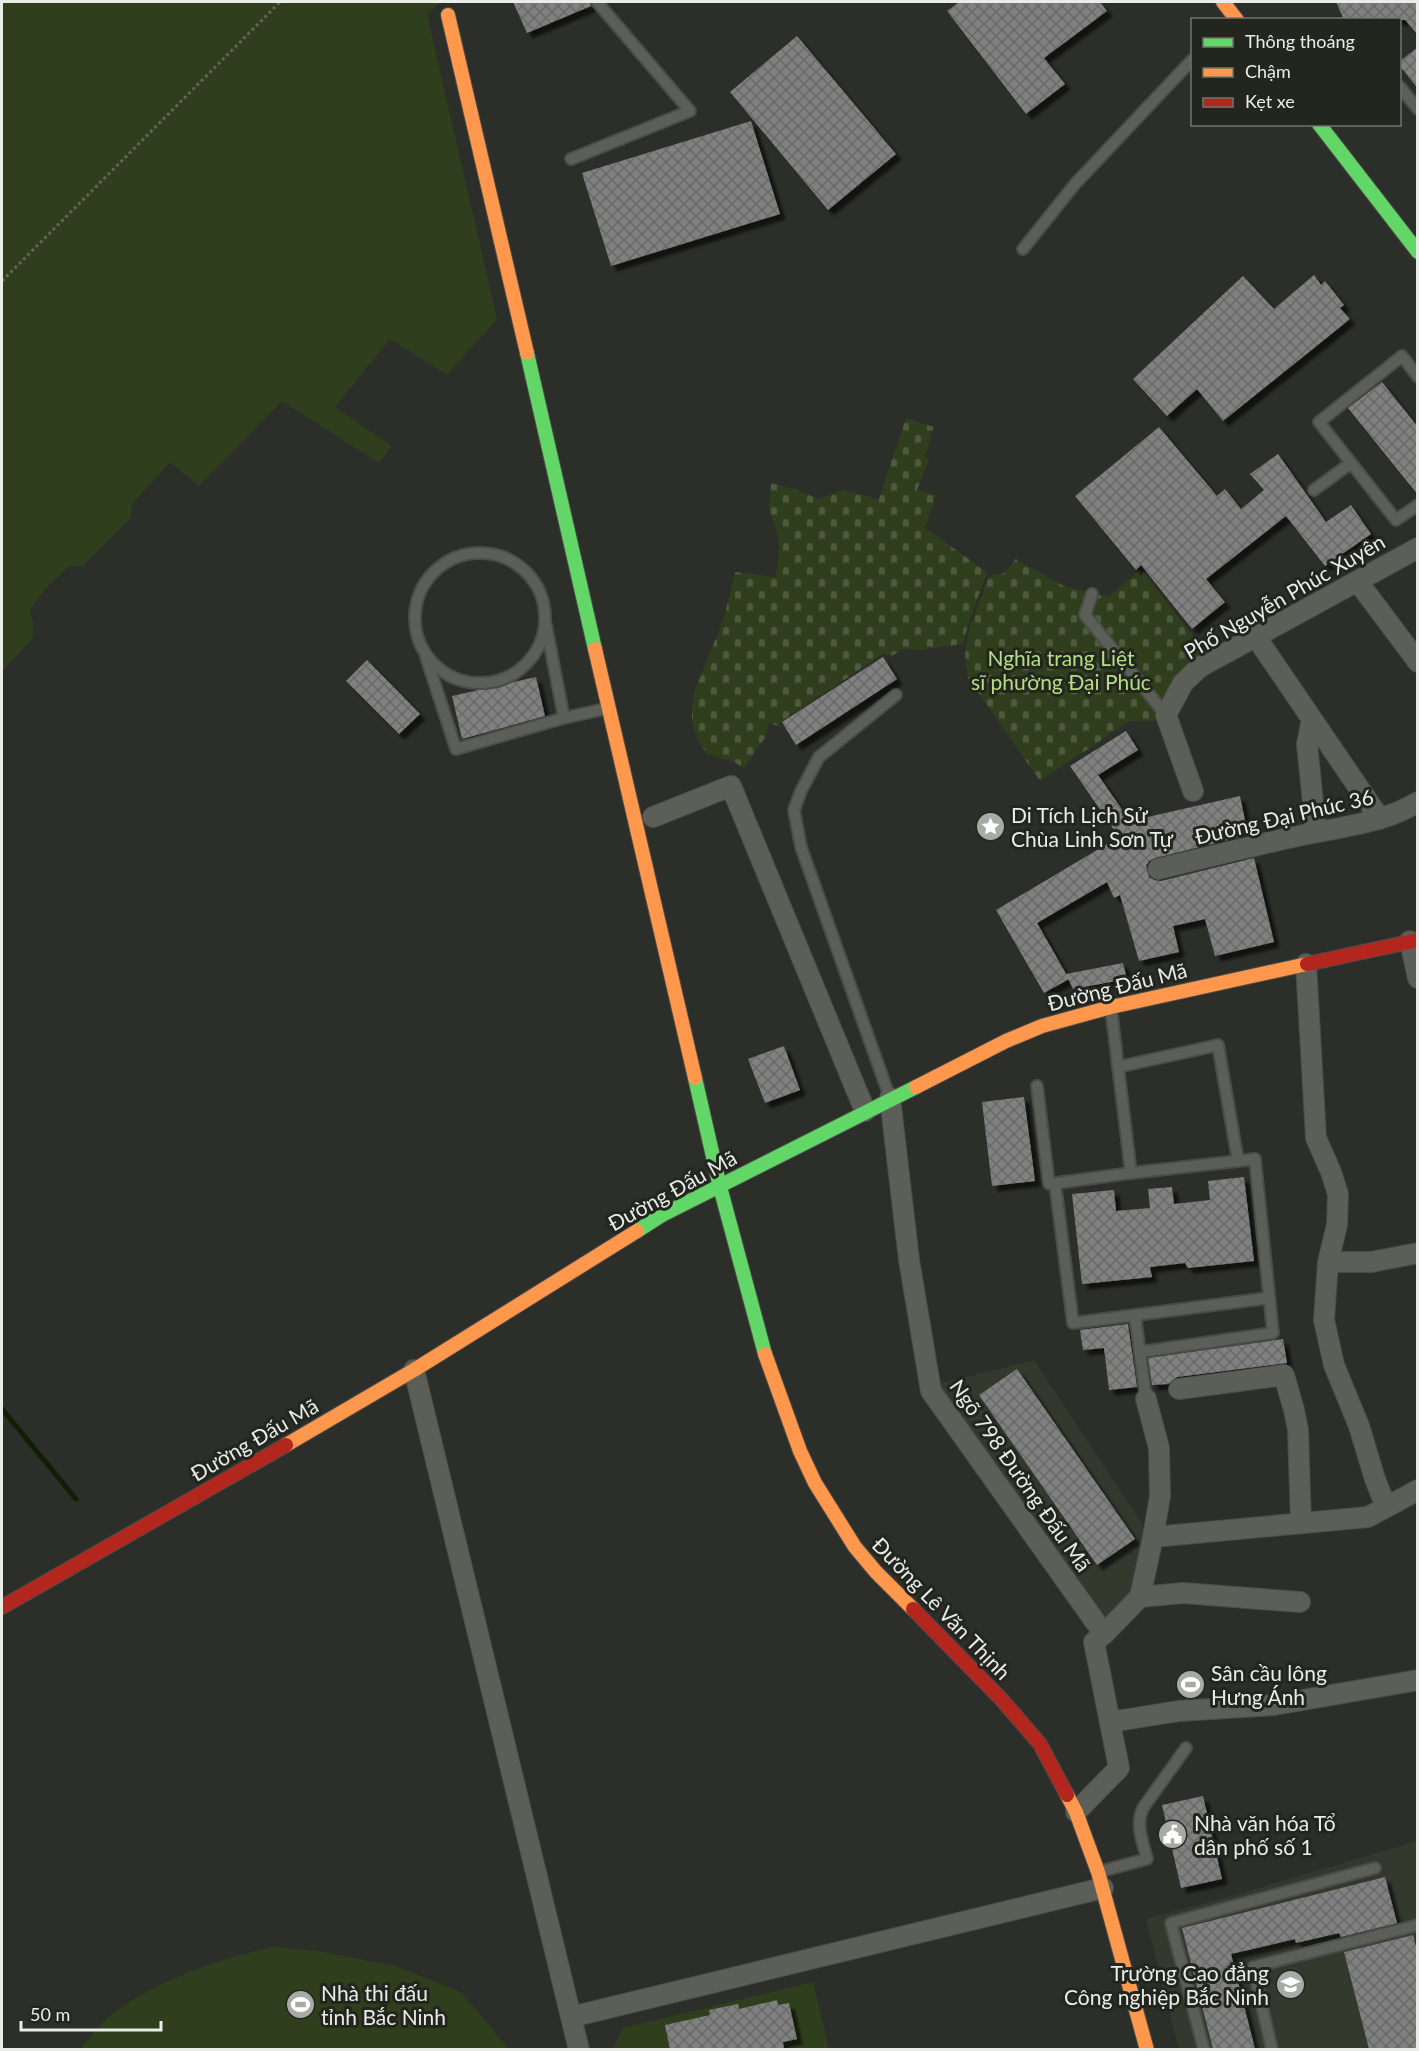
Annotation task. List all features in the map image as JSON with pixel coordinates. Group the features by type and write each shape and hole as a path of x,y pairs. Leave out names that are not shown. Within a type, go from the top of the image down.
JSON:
{"street":[{"path":"1224,2 1235,18"},
{"name":"Đường Lê Văn Thịnh","path":"448,15 720,1187 762,1342 800,1451 815,1483 855,1548 1002,1700 1040,1744 1076,1812 1100,1880 1147,2049"},
{"path":"1321,126 1406,230 1418,252"},
{"name":"Phố Nguyễn Phúc Xuyên","path":"1166,715 1183,683 1200,667 1418,548"},
{"path":"1358,582 1418,662"},
{"path":"1256,637 1380,819"},
{"path":"1166,715 1193,791"},
{"path":"1312,719 1307,744 1316,832"},
{"path":"653,817 731,786 865,1111"},
{"name":"Đường Đại Phúc 36","path":"1158,869 1380,819 1401,812 1418,802"},
{"path":"1414,940 1418,978"},
{"name":"Đường Đấu Mã","path":"2,1607 197,1497 414,1370 662,1215 890,1098 1024,1033 1111,1007 1414,940"},
{"path":"1306,963 1316,1138 1338,1194 1337,1225 1328,1262 1324,1320 1334,1365 1359,1426 1386,1507"},
{"name":"Ngõ 798 Đường Đấu Mã","path":"890,1098 909,1260 931,1391 1104,1634"},
{"path":"1328,1262 1371,1262 1418,1252"},
{"path":"414,1370 579,2049"},
{"path":"1179,1389 1284,1376 1298,1430 1301,1523"},
{"path":"1076,1812 1119,1768 1094,1642 1140,1597 1153,1537 1160,1496 1159,1448 1146,1399"},
{"path":"1153,1537 1368,1517 1418,1490"},
{"path":"1140,1597 1183,1593 1300,1602"},
{"path":"1110,1722 1179,1711 1274,1705 1418,1680"},
{"path":"571,2017 1100,1880"}],"lane":[{"path":"571,159 690,111 597,2"},
{"path":"1023,249 1075,184 1191,61"},
{"path":"1401,88 1418,109"},
{"path":"1418,377 1402,356 1319,422 1396,520 1418,505"},
{"path":"1314,490 1351,463"},
{"path":"564,718 539,592 530,578 517,566 502,557 484,554 458,557 436,570 425,583 417,599 415,625 456,749 564,718 609,708"},
{"path":"1092,594 1085,615 1166,715"},
{"path":"423,650 438,668 457,679 468,682 491,682 512,674 530,660 541,640 544,618"},
{"path":"890,1098 801,847 794,810 819,757 896,695"},
{"path":"1111,1007 1131,1173"},
{"path":"1118,1067 1218,1045 1238,1161"},
{"path":"1037,1086 1049,1184 1255,1159 1273,1333 1140,1352"},
{"path":"1055,1183 1073,1323 1269,1298"},
{"path":"1135,1315 1146,1399"},
{"path":"1100,1880 1147,1859 1139,1817 1186,1748"},
{"path":"1204,2049 1171,1923 1375,1868"},
{"path":"1272,2049 1253,1967 1418,1925"}],"path":[{"path":"2,281 280,2"}],"shaded area":[{"path":"1034,1360 1149,1534 1130,1598 1104,1621 937,1384"},
{"name":"Trường Cao đẳng Công nghiệp Bắc Ninh","path":"1417,1841 1417,2049 1179,2049 1146,1919"}],"green space":[{"path":"2,2 441,2 427,14 497,319 447,375 390,339 335,407 392,446 379,463 282,401 199,486 170,462 132,504 131,518 82,567 69,566 47,587 30,610 33,638 2,671"},
{"path":"906,418 934,427 925,457 929,460 917,490 936,495 925,528 987,572 963,644 920,650 900,649 893,655 883,654 779,723 781,728 769,722 765,738 744,768 734,762 707,754 697,739 692,722 692,704 695,690 724,618 735,572 776,577 779,552 778,536 769,509 771,483 819,499 842,490 879,499"},
{"name":"Nghĩa trang Liệt sĩ phường Đại Phúc","path":"1016,559 1064,586 1108,597 1141,569 1205,651 1173,678 1154,721 1130,721 1040,781 968,678 965,654 970,626 989,576 1003,574"},
{"name":"Nhà thi đấu tỉnh Bắc Ninh","path":"274,1947 317,1951 396,1966 461,1992 509,2049 80,2049 111,2015 129,2002 168,1981 210,1964"},
{"path":"813,1982 829,2049 612,2050 623,2028"}],"building":[{"path":"513,2 590,2 591,6 527,33"},
{"path":"959,2 1100,2 1107,11 1044,58 1065,84 1026,114 947,11"},
{"path":"1336,2 1418,2 1418,35 1401,18 1343,18"},
{"path":"797,36 896,154 828,210 730,92"},
{"path":"1418,47 1418,89 1401,67 1401,60"},
{"path":"751,121 780,214 611,266 582,173"},
{"path":"1314,275 1321,285 1325,281 1344,305 1340,308 1350,319 1223,421 1197,389 1167,416 1133,379 1243,276 1274,309"},
{"path":"1382,382 1418,427 1418,495 1348,408"},
{"path":"1159,427 1217,496 1225,489 1241,509 1264,490 1250,474 1278,454 1326,522 1351,505 1371,534 1325,566 1286,516 1206,579 1225,602 1192,629 1141,565 1136,570 1075,496"},
{"path":"883,657 897,679 796,745 782,722"},
{"path":"367,660 420,714 399,734 346,681"},
{"path":"536,677 545,716 462,739 452,696"},
{"path":"1126,731 1138,750 1098,775 1130,821 1240,796 1248,835 1155,858 1146,866 1149,877 1161,881 1254,858 1274,942 1215,956 1205,919 1173,926 1179,952 1139,961 1120,895 1114,898 1107,882 1037,923 1069,979 1044,993 996,910 1119,837 1070,766"},
{"path":"1123,963 1127,979 1073,989 1066,974"},
{"path":"784,1046 800,1090 765,1103 748,1059"},
{"path":"1024,1097 1035,1181 992,1186 982,1102"},
{"path":"1244,1177 1254,1261 1188,1268 1185,1263 1150,1267 1152,1277 1082,1284 1072,1194 1114,1190 1116,1211 1150,1208 1148,1189 1172,1187 1174,1204 1210,1200 1208,1181"},
{"path":"1128,1324 1137,1387 1109,1390 1104,1348 1083,1350 1080,1330"},
{"path":"1283,1339 1287,1363 1177,1377 1168,1384 1152,1385 1148,1358"},
{"path":"1017,1369 1135,1539 1097,1565 979,1395"},
{"path":"1203,1796 1222,1879 1181,1888 1162,1805"},
{"path":"1385,1877 1397,1923 1341,1937 1339,1933 1296,1943 1295,1939 1231,1954 1255,2049 1213,2049 1182,1928"},
{"path":"1413,1935 1418,1953 1418,2048 1369,2049 1344,1952"},
{"path":"777,2000 778,2005 789,2003 797,2039 783,2042 784,2049 670,2049 665,2025 710,2015 709,2010 738,2004 739,2009"}],"waterway":[{"path":"2,1409 76,1499"}],"traffic: fast":[{"path":"1321,126 1418,252"},
{"path":"527,353 595,649"},
{"path":"695,1078 720,1187 765,1354"},
{"path":"637,1231 662,1215 916,1087"}],"traffic: slow":[{"path":"1223,2 1235,18"},
{"path":"448,15 527,353"},
{"path":"595,649 695,1078"},
{"path":"916,1087 1006,1041 1042,1026 1111,1007 1307,964"},
{"path":"286,1445 414,1370 637,1231"},
{"path":"765,1354 800,1451 815,1483 855,1547 913,1609"},
{"path":"1067,1795 1076,1812 1098,1872 1147,2050"}],"traffic: jam":[{"path":"1307,964 1418,940"},
{"path":"2,1607 286,1445"},
{"path":"913,1609 1002,1700 1040,1744 1067,1795"}],"place":[{"name":"Di Tích Lịch Sử Chùa Linh Sơn Tự","path":"990,826"},
{"name":"Sân cầu lông Hưng Ánh","path":"1190,1684"},
{"name":"Nhà văn hóa Tổ dân phố số 1","path":"1173,1834"},
{"name":"Trường Cao đẳng Công nghiệp Bắc Ninh","path":"1290,1984"},
{"name":"Nhà thi đấu tỉnh Bắc Ninh","path":"300,2004"}]}
